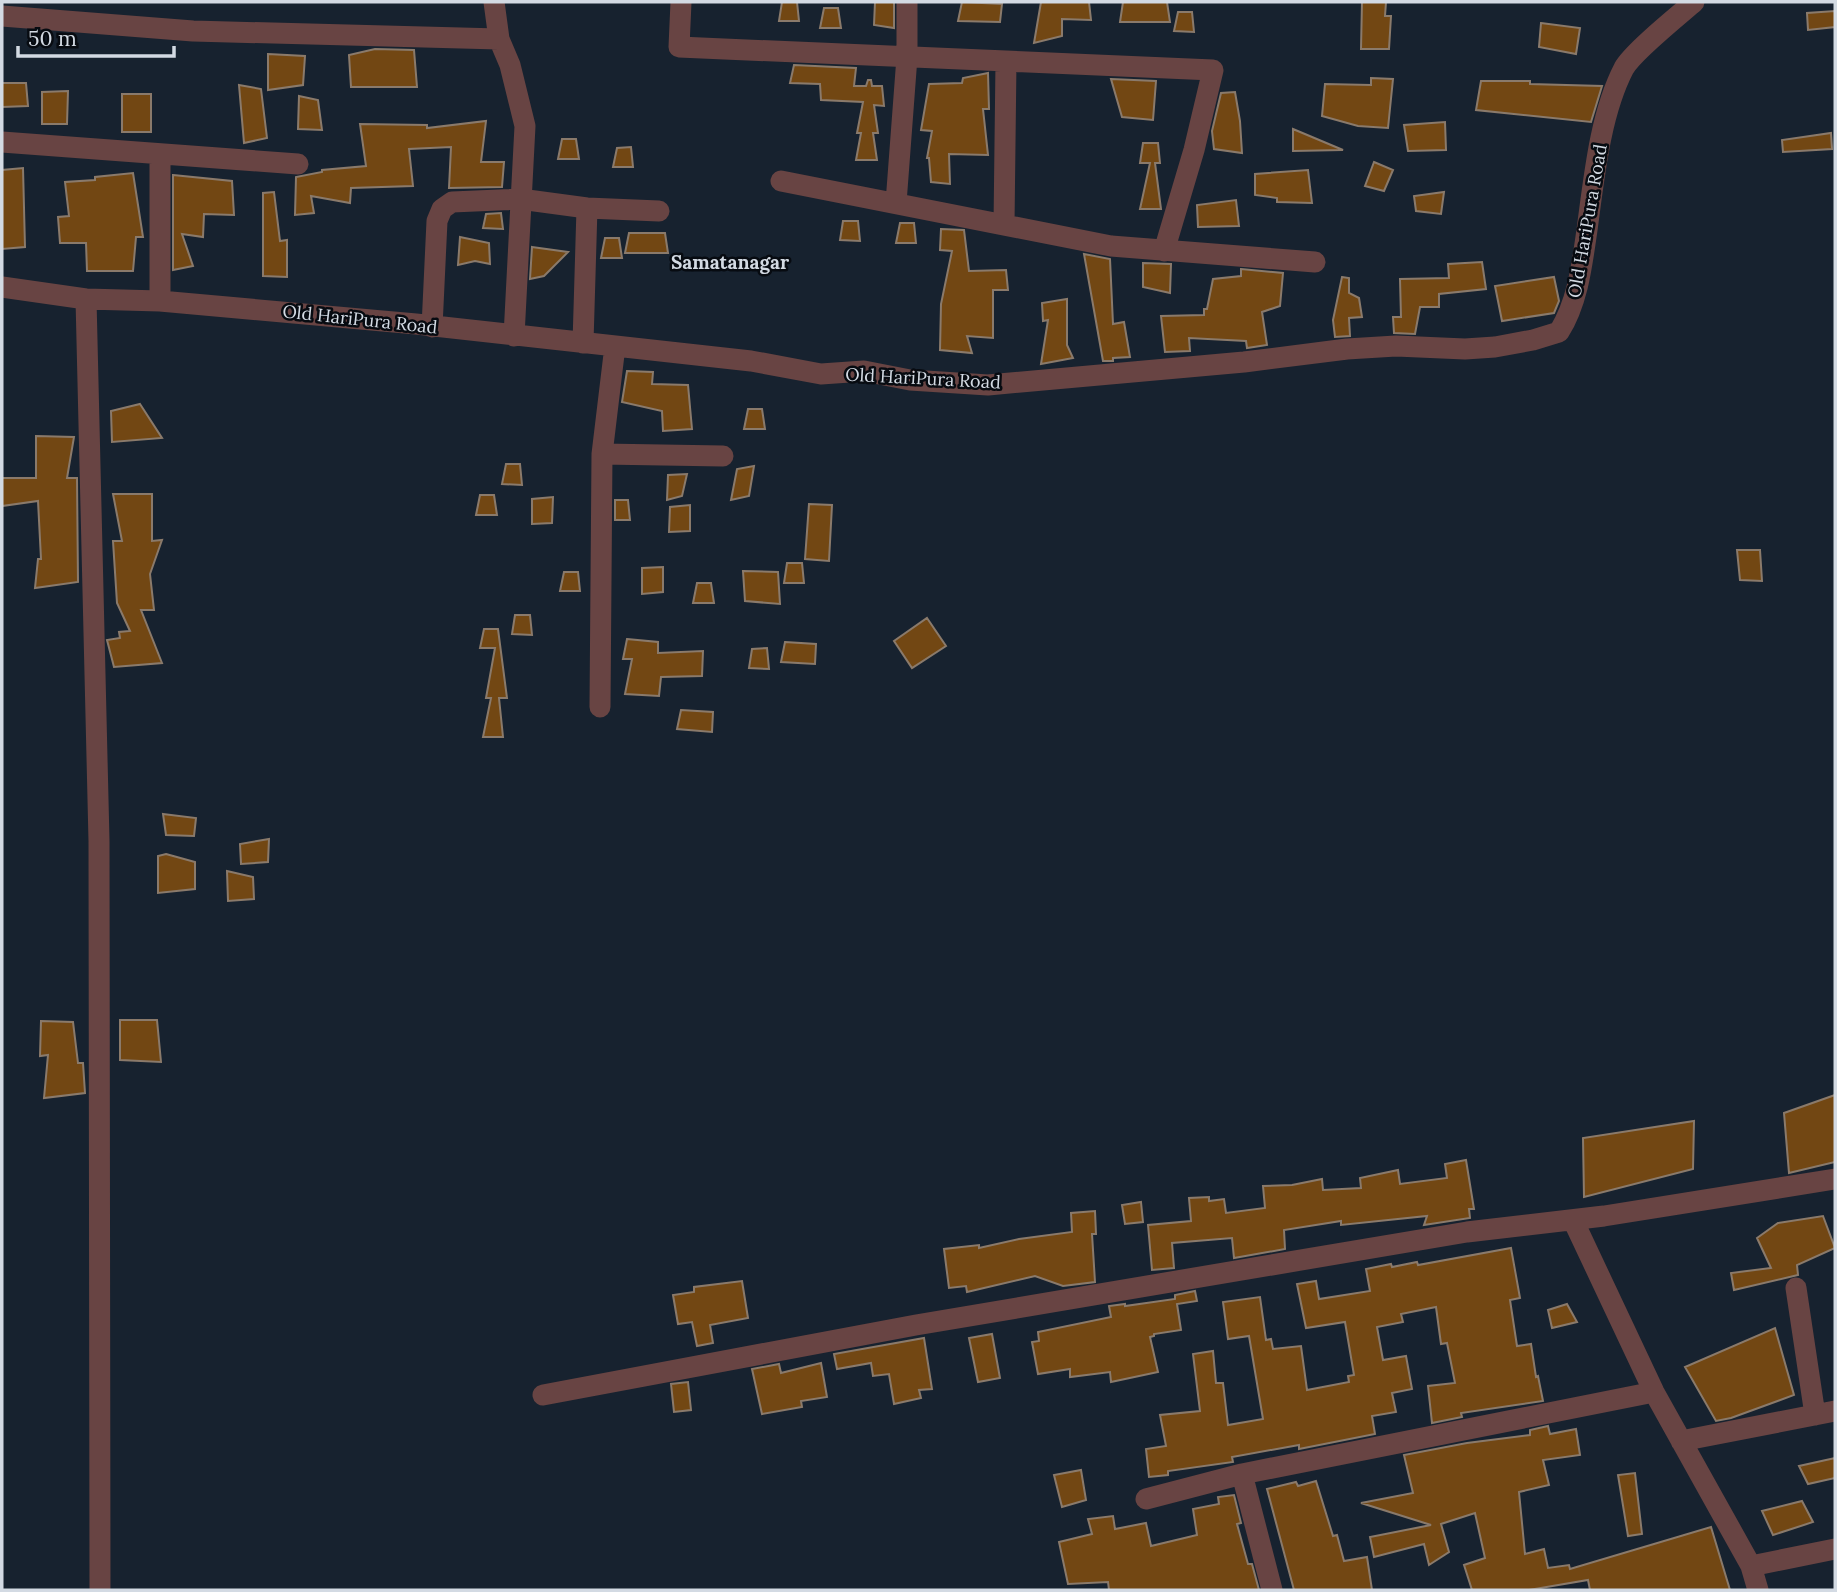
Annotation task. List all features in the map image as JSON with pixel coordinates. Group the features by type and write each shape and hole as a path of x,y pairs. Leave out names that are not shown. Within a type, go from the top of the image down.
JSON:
{"street":[{"path":"494,2 499,39 510,65 525,126 514,336"},
{"path":"681,2 679,47 1213,70 1194,150 1164,251"},
{"path":"896,204 907,57 907,2"},
{"name":"Old HariPura Road","path":"2,288 86,299 160,300 615,346 751,361 821,374 864,371 910,380 988,384 1244,362 1347,349 1396,346 1465,349 1533,341 1559,332 1566,321 1576,292 1596,166 1610,105 1625,65 1695,2"},
{"path":"2,16 193,31 499,39"},
{"path":"1004,225 1006,61"},
{"path":"2,142 298,164"},
{"path":"160,155 160,300"},
{"path":"781,181 1111,246 1315,262"},
{"path":"432,327 437,221 442,209 452,202 520,199 587,208 659,211"},
{"path":"583,343 587,208"},
{"path":"86,299 100,855 100,1590"},
{"path":"600,707 602,454 615,346"},
{"path":"602,454 723,456"},
{"path":"543,1395 930,1323 1467,1232 1573,1220 1835,1179"},
{"path":"1573,1220 1654,1392 1751,1566 1758,1590"},
{"path":"1681,1441 1825,1413 1796,1288"},
{"path":"1146,1499 1242,1474 1654,1392"},
{"path":"1242,1474 1272,1590"},
{"path":"1751,1566 1835,1549"}],"building":[{"path":"782,2 797,2 799,21 779,21"},
{"path":"875,2 894,2 894,28 874,25"},
{"path":"962,2 1002,4 1000,22 958,21"},
{"path":"1041,2 1089,2 1091,20 1062,19 1062,36 1034,43"},
{"path":"1123,2 1167,2 1170,22 1120,22"},
{"path":"1362,2 1386,2 1385,16 1391,16 1389,49 1361,49"},
{"path":"824,8 838,8 841,28 820,28"},
{"path":"1835,11 1835,27 1808,30 1807,13"},
{"path":"1178,12 1192,12 1194,32 1174,31"},
{"path":"1541,23 1580,28 1576,54 1539,47"},
{"path":"375,49 414,50 417,87 351,87 349,55"},
{"path":"268,54 305,56 303,85 268,90"},
{"path":"794,65 856,68 854,86 866,86 868,80 871,80 872,86 882,86 884,106 874,105 878,133 873,133 877,160 856,160 861,133 857,133 863,102 821,100 820,84 790,83"},
{"path":"988,73 989,109 983,109 988,155 949,154 950,184 931,182 927,158 932,131 921,130 929,84 962,83 963,78"},
{"path":"1371,78 1393,79 1388,128 1358,126 1322,116 1325,84 1371,85"},
{"path":"1111,79 1156,81 1153,120 1122,117"},
{"path":"1481,81 1602,86 1591,122 1476,110"},
{"path":"2,83 26,83 28,106 2,107"},
{"path":"239,85 261,89 267,138 244,143"},
{"path":"68,91 67,124 42,124 42,92"},
{"path":"1235,92 1242,153 1214,149 1212,131 1221,93"},
{"path":"122,94 151,94 151,132 122,132"},
{"path":"299,96 318,100 322,130 298,129"},
{"path":"486,121 481,162 504,162 502,187 449,188 451,147 409,149 413,186 351,188 350,203 311,196 314,213 295,215 296,177 322,170 366,166 360,124 427,125 427,128"},
{"path":"1445,122 1446,150 1408,151 1404,125"},
{"path":"1293,129 1343,150 1293,151"},
{"path":"1831,133 1832,149 1783,152 1782,140"},
{"path":"562,139 576,139 579,159 558,159"},
{"path":"1143,143 1158,143 1160,163 1155,163 1161,209 1140,209 1150,163 1140,163"},
{"path":"631,147 633,167 613,167 617,148"},
{"path":"1374,162 1393,170 1384,191 1365,186"},
{"path":"23,168 25,247 2,249 2,170"},
{"path":"1308,170 1312,203 1277,202 1277,198 1255,195 1255,174"},
{"path":"133,173 143,237 136,237 133,271 87,271 86,243 60,243 58,217 69,216 65,182"},
{"path":"173,175 232,181 234,215 204,214 203,237 182,234 193,266 173,270"},
{"path":"274,192 280,241 287,240 287,277 263,276 263,193"},
{"path":"1444,192 1441,214 1416,211 1414,196"},
{"path":"1236,200 1239,226 1198,227 1197,205"},
{"path":"501,213 503,229 483,228 486,214"},
{"path":"843,221 858,221 860,241 840,240"},
{"path":"900,223 914,223 916,243 896,243"},
{"path":"941,229 964,230 969,271 1006,270 1008,290 993,290 993,338 967,336 972,353 940,350 941,304 952,251 940,250"},
{"path":"629,233 665,233 668,253 625,253"},
{"path":"460,237 489,243 490,264 475,261 458,265"},
{"path":"605,238 619,238 622,258 601,258"},
{"path":"532,247 568,252 544,276 530,279"},
{"path":"1084,254 1110,259 1113,324 1124,322 1130,357 1103,361"},
{"path":"1482,262 1486,289 1439,294 1439,307 1420,307 1415,334 1394,333 1393,317 1401,317 1400,279 1449,278 1448,264"},
{"path":"1143,263 1171,264 1170,293 1143,287"},
{"path":"1241,269 1283,273 1280,306 1262,312 1267,345 1247,348 1246,341 1189,338 1190,351 1165,352 1161,316 1204,315 1213,279 1241,276"},
{"path":"1342,277 1349,278 1349,293 1359,298 1362,317 1349,318 1350,336 1335,337 1333,320"},
{"path":"1554,277 1559,301 1554,313 1502,321 1495,286"},
{"path":"1067,299 1067,345 1073,358 1041,364 1048,320 1043,321 1042,303"},
{"path":"627,371 653,372 652,384 688,385 692,429 663,431 662,411 622,402"},
{"path":"140,404 162,438 112,442 111,411"},
{"path":"748,409 762,409 765,429 744,429"},
{"path":"36,436 74,437 67,478 77,478 78,582 35,588 38,559 41,559 38,501 2,506 2,478 36,478"},
{"path":"506,464 520,464 522,485 502,484"},
{"path":"754,466 749,496 731,500 737,469"},
{"path":"687,474 682,496 667,500 668,475"},
{"path":"113,494 152,494 152,541 162,540 150,574 154,610 141,610 162,663 114,667 107,640 120,638 119,632 130,631 117,603 113,541 122,541"},
{"path":"480,495 494,495 497,515 476,515"},
{"path":"553,497 552,523 532,524 532,499"},
{"path":"615,500 628,500 630,520 615,520"},
{"path":"809,504 832,505 829,561 805,559"},
{"path":"690,505 690,531 669,532 670,507"},
{"path":"1737,550 1760,550 1762,581 1740,580"},
{"path":"787,563 802,563 804,583 784,583"},
{"path":"663,567 663,592 642,594 642,568"},
{"path":"743,571 778,572 780,604 745,601"},
{"path":"564,572 578,572 580,591 560,591"},
{"path":"697,583 711,583 714,603 693,603"},
{"path":"515,615 530,615 532,635 512,634"},
{"path":"927,618 946,646 912,668 894,641"},
{"path":"484,629 498,629 507,698 499,698 503,737 483,737 491,698 486,698 495,648 480,648"},
{"path":"627,639 658,642 658,653 703,651 702,676 661,677 659,696 625,694 632,659 623,659"},
{"path":"785,642 816,644 815,664 781,662"},
{"path":"767,648 769,669 749,668 752,649"},
{"path":"681,710 713,712 712,732 677,729"},
{"path":"163,814 196,818 194,836 166,835"},
{"path":"269,839 268,862 241,864 240,844"},
{"path":"166,854 195,862 195,889 158,893 158,856"},
{"path":"227,871 253,877 254,899 228,901"},
{"path":"120,1020 157,1020 161,1062 120,1060"},
{"path":"41,1021 73,1022 78,1063 83,1063 85,1093 44,1098 48,1055 40,1056"},
{"path":"1835,1095 1835,1162 1789,1173 1784,1113"},
{"path":"1694,1121 1693,1169 1584,1197 1583,1138"},
{"path":"1466,1160 1474,1209 1469,1209 1470,1218 1424,1225 1427,1216 1341,1225 1341,1221 1284,1230 1285,1249 1234,1258 1232,1238 1172,1243 1174,1268 1152,1270 1148,1225 1191,1221 1189,1198 1209,1197 1209,1201 1224,1199 1226,1213 1265,1208 1263,1186 1292,1185 1322,1179 1323,1190 1361,1188 1360,1178 1398,1170 1400,1184 1447,1178 1445,1164"},
{"path":"1141,1202 1143,1222 1125,1224 1122,1205"},
{"path":"1095,1211 1096,1234 1092,1234 1095,1282 1063,1286 1035,1276 967,1292 966,1286 949,1288 944,1249 979,1245 979,1248 1072,1232 1071,1213"},
{"path":"1823,1216 1835,1248 1797,1265 1798,1275 1734,1290 1731,1273 1771,1268 1757,1238 1778,1223"},
{"path":"1511,1248 1520,1298 1510,1300 1517,1346 1531,1344 1543,1401 1461,1413 1462,1417 1432,1423 1428,1386 1455,1383 1447,1343 1441,1344 1436,1307 1401,1314 1403,1322 1377,1327 1383,1360 1406,1356 1412,1389 1392,1393 1396,1412 1372,1416 1375,1434 1299,1449 1299,1445 1232,1457 1233,1462 1168,1471 1168,1475 1149,1477 1146,1449 1166,1446 1160,1415 1200,1411 1193,1354 1213,1351 1216,1383 1223,1383 1228,1425 1263,1419 1249,1336 1228,1339 1223,1302 1260,1297 1266,1340 1271,1339 1273,1349 1301,1346 1307,1390 1349,1382 1348,1376 1354,1375 1345,1322 1306,1328 1297,1284 1316,1281 1319,1299 1370,1291 1366,1269 1417,1262 1418,1265"},
{"path":"742,1281 748,1318 710,1325 713,1343 697,1346 692,1322 678,1324 673,1295 694,1292 694,1287"},
{"path":"1195,1291 1197,1301 1177,1304 1181,1330 1150,1337 1158,1372 1111,1382 1110,1372 1070,1377 1070,1369 1038,1374 1032,1342 1039,1341 1038,1332 1111,1317 1109,1306 1175,1299 1175,1295"},
{"path":"1567,1304 1577,1322 1552,1328 1548,1310"},
{"path":"1775,1328 1794,1395 1716,1421 1685,1367"},
{"path":"992,1334 1000,1378 978,1382 969,1338"},
{"path":"924,1338 932,1389 919,1390 921,1398 894,1404 889,1374 873,1376 871,1363 837,1369 834,1354"},
{"path":"821,1363 827,1397 801,1401 802,1407 762,1414 752,1369 779,1364 781,1373"},
{"path":"688,1382 691,1410 674,1412 671,1384"},
{"path":"1548,1426 1550,1434 1576,1429 1580,1455 1543,1460 1549,1485 1519,1492 1525,1554 1544,1549 1548,1568 1569,1565 1570,1569 1711,1527 1730,1590 1590,1590 1588,1580 1529,1590 1472,1590 1464,1565 1485,1558 1475,1513 1441,1524 1449,1552 1429,1565 1424,1544 1374,1557 1370,1537 1431,1525 1361,1503 1413,1493 1404,1455 1530,1435 1530,1430"},
{"path":"1835,1458 1835,1478 1808,1484 1799,1466"},
{"path":"1081,1470 1086,1500 1062,1507 1054,1475"},
{"path":"1635,1473 1642,1534 1628,1536 1618,1475"},
{"path":"1316,1481 1333,1536 1337,1535 1344,1561 1367,1557 1372,1590 1294,1590 1267,1489 1296,1482 1298,1486"},
{"path":"1234,1495 1241,1523 1237,1524 1248,1564 1252,1564 1259,1590 1109,1590 1108,1582 1068,1584 1059,1542 1092,1534 1088,1519 1113,1516 1115,1529 1146,1523 1151,1546 1197,1535 1193,1509 1219,1504 1218,1497"},
{"path":"1802,1501 1813,1522 1773,1535 1762,1511"}],"district":[{"name":"Samatanagar","path":"730,262"}]}
